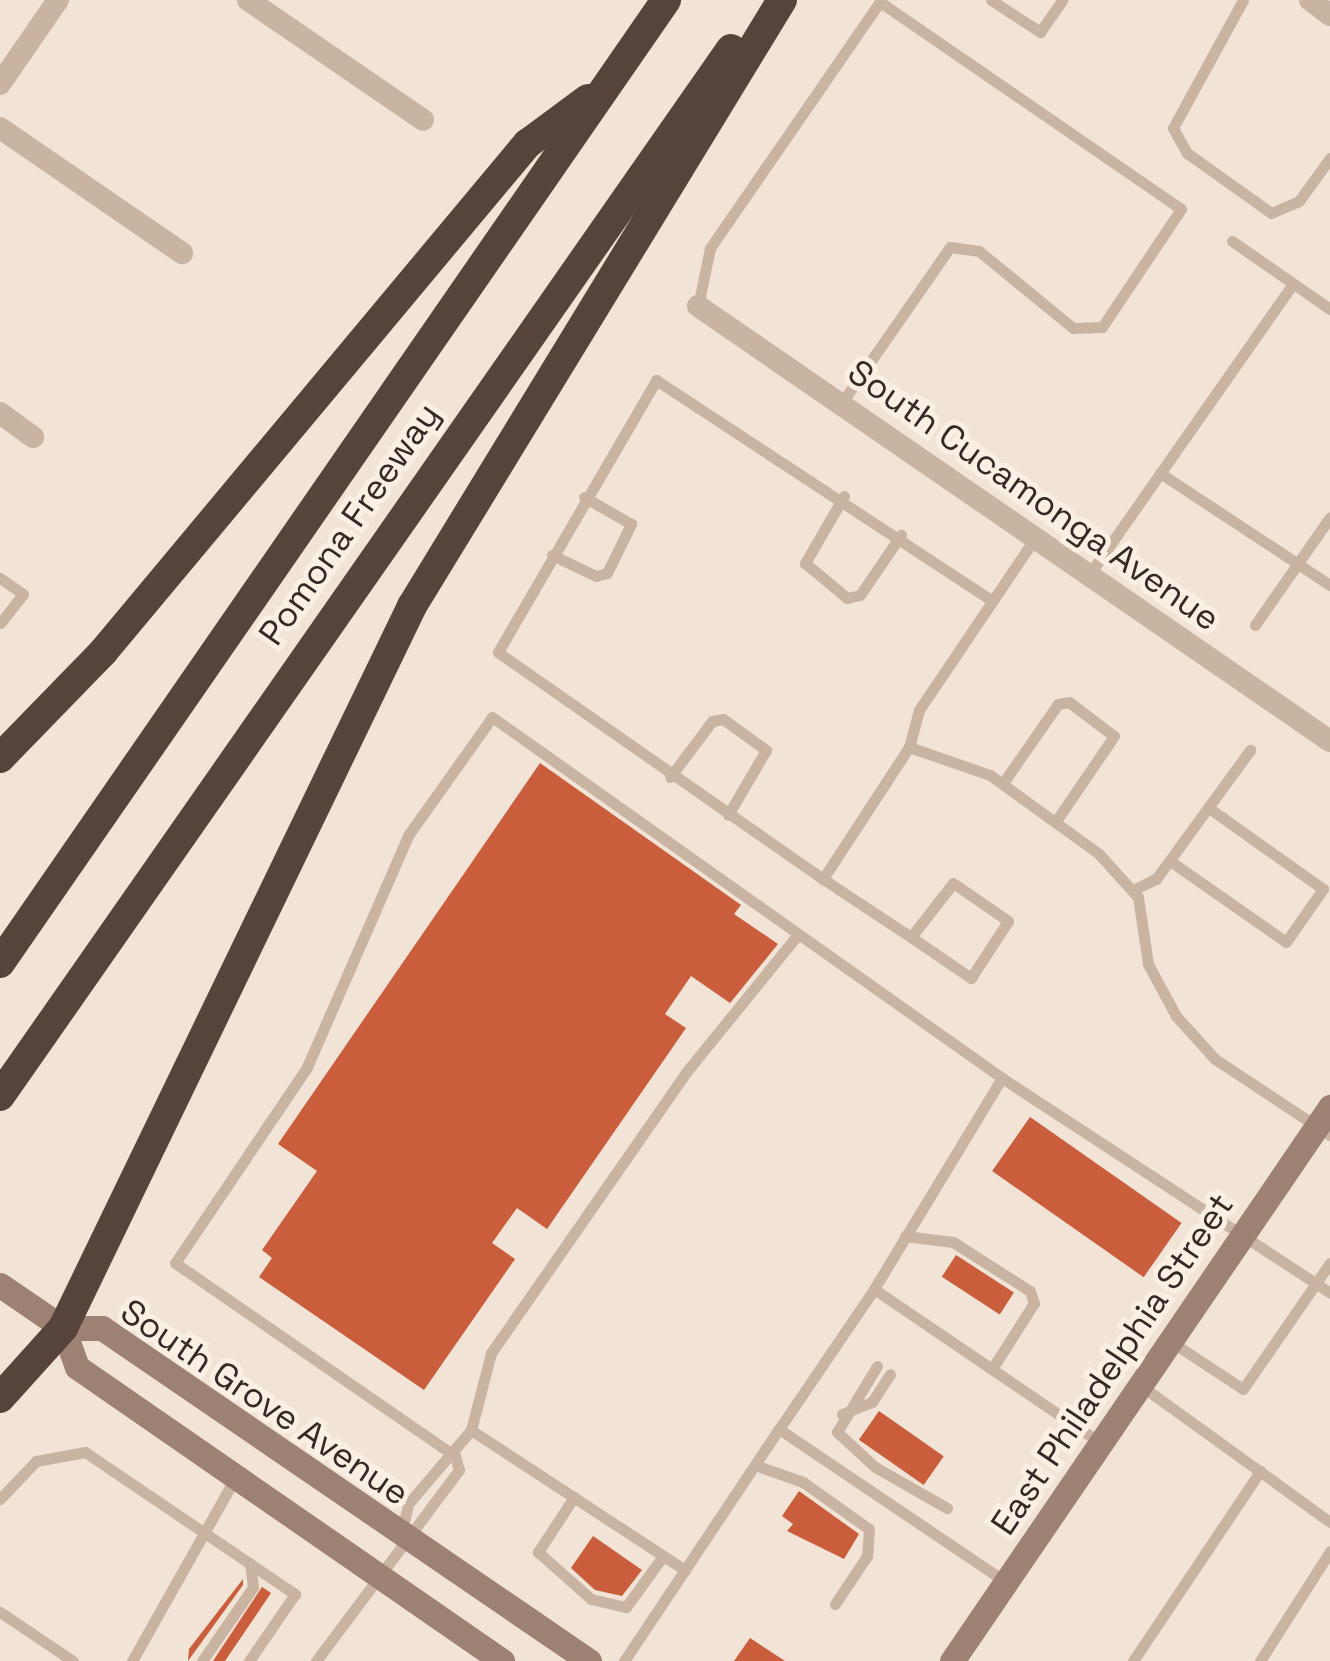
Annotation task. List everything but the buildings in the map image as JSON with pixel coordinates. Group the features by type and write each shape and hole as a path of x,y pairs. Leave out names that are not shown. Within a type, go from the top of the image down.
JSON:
{"highway":[{"name":"Pomona Freeway","path":"0,963 666,0"},
{"name":"Pomona Freeway","path":"0,1096 621,195 768,0"},
{"path":"0,1398 63,1328 412,606 782,0"},
{"path":"0,758 102,652 527,144 606,85"}],"main road":[{"name":"East Philadelphia Street","path":"952,1661 1242,1235 1326,1123"},
{"path":"0,1285 63,1328"},
{"name":"South Grove Avenue","path":"502,1661 77,1368 63,1328 102,1328 588,1661"}],"street":[{"path":"0,84 58,0"},
{"path":"248,0 423,120"},
{"path":"1310,0 1330,15"},
{"path":"0,128 182,253"},
{"name":"South Cucamonga Avenue","path":"698,306 1330,741"},
{"path":"0,413 33,436"}],"lane":[{"path":"991,0 1040,32 1062,0"},
{"path":"1243,0 1172,128 1187,153 1271,214 1299,201 1330,158"},
{"path":"698,306 710,248 880,2 1182,208 1102,327 1073,328 979,251 950,247 841,404"},
{"path":"1232,241 1330,310"},
{"path":"1089,575 1294,284"},
{"path":"911,937 953,883 1008,921 971,978 670,777 498,652 584,497 656,380 844,496 992,602"},
{"path":"1160,472 1330,586"},
{"path":"844,496 805,563 846,598 860,595 901,535"},
{"path":"552,555 596,576 607,573 631,524 584,497"},
{"path":"1256,624 1330,517"},
{"path":"822,879 909,747 919,710 1035,538"},
{"path":"0,578 22,594 0,623"},
{"path":"1003,782 1058,704 1069,702 1114,736 1058,818"},
{"path":"316,1661 402,1535 459,1470 455,1456 175,1262 306,1067 409,834 492,716 754,897 795,938 1330,1294"},
{"path":"670,777 712,721 723,719 766,750 728,816"},
{"path":"909,747 1003,782 1058,818 1133,890 1148,964 1176,1016 1215,1059 1326,1123"},
{"path":"1133,890 1170,861 1250,750"},
{"path":"1170,861 1286,942 1323,888 1209,808"},
{"path":"402,1535 408,1504 442,1458 455,1456 471,1430 491,1354 687,1071 728,1032 795,938"},
{"path":"624,1661 874,1289 1002,1078"},
{"path":"905,1236 954,1242 1030,1291 1034,1303 992,1369"},
{"path":"1170,1341 1243,1389 1330,1263"},
{"path":"874,1289 1101,1443"},
{"path":"877,1366 842,1414 837,1432 847,1445 947,1508"},
{"path":"842,1414 872,1402 890,1374"},
{"path":"1140,1386 1330,1522"},
{"path":"779,1429 1006,1582"},
{"path":"471,1430 685,1570"},
{"path":"0,1499 36,1461 85,1452 295,1594 249,1661"},
{"path":"755,1465 802,1482 869,1528 867,1556 835,1604"},
{"path":"1133,1661 1260,1471"},
{"path":"132,1661 178,1594 203,1530 235,1478"},
{"path":"574,1497 538,1552 591,1599 626,1607 663,1556"},
{"path":"1260,1661 1330,1551"},
{"path":"202,1661 253,1588 250,1563"},
{"path":"0,1612 73,1661"}]}
